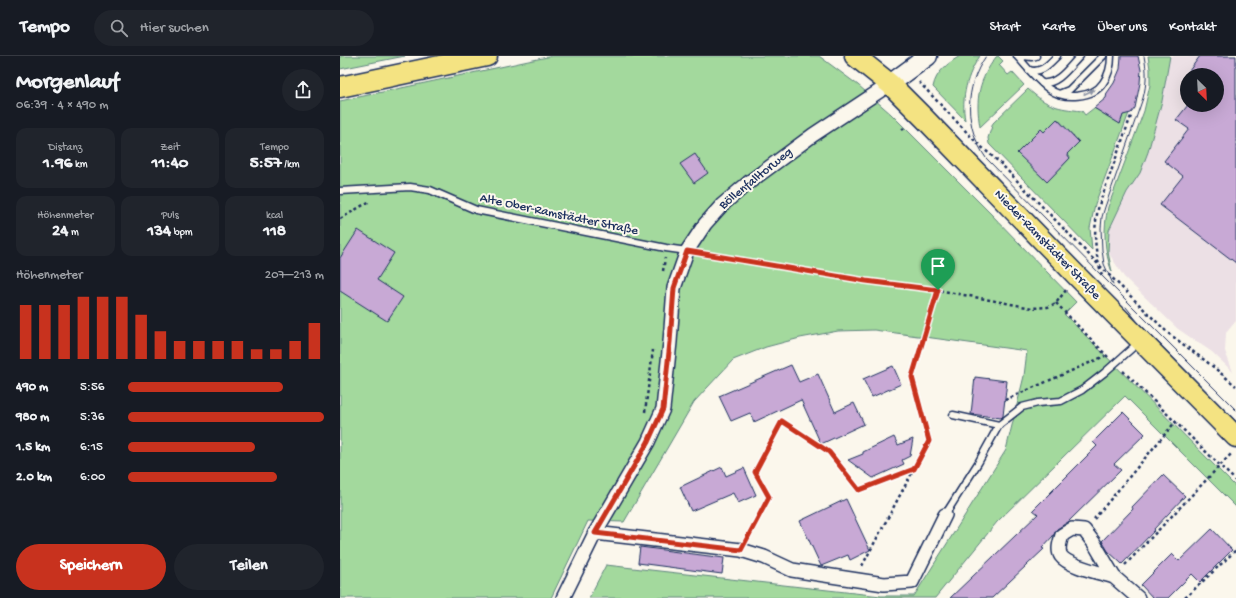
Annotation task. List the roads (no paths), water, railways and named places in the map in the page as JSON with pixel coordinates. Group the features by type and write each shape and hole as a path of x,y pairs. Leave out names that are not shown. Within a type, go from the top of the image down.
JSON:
{"main road":[{"path":"340,87 487,56"},
{"name":"Nieder-Ramstädter Straße","path":"855,56 890,84 1236,437"},
{"path":"890,84 928,56"}],"street":[{"name":"Böllenfalltorweg","path":"563,598 595,533 648,442 663,409 674,288 687,251 705,224 722,205 748,183 813,135 890,84"},
{"path":"595,533 741,550 764,557 792,570 884,584 912,582 945,515"},
{"path":"1114,577 1072,565 1061,556 1058,546 1062,535 1072,529 1084,530 1094,543 1114,577 1138,598"}],"lane":[{"path":"1017,56 1049,89 1059,94 1070,96 1079,96 1090,92 1101,85 1110,70 1111,56"},
{"path":"1023,56 1036,56"},
{"path":"1029,70 1037,72 1042,70 1057,56"},
{"path":"1042,83 1048,83 1056,80 1080,56"},
{"path":"1059,94 1069,90 1103,56"},
{"name":"Alte Ober-Ramstädter Straße","path":"340,191 410,187 430,190 476,210 687,251"},
{"path":"945,515 978,463 999,425 1022,407 1038,403 1061,401 1082,390 1141,340"},
{"path":"953,415 999,425"}],"tram line":[{"path":"986,56 974,81 970,107 974,133 986,158 1236,410"},
{"path":"1113,284 1104,264 1101,228 1102,217 1143,98 1146,77 1144,56"},
{"path":"1126,307 1137,321 1236,421"}]}
